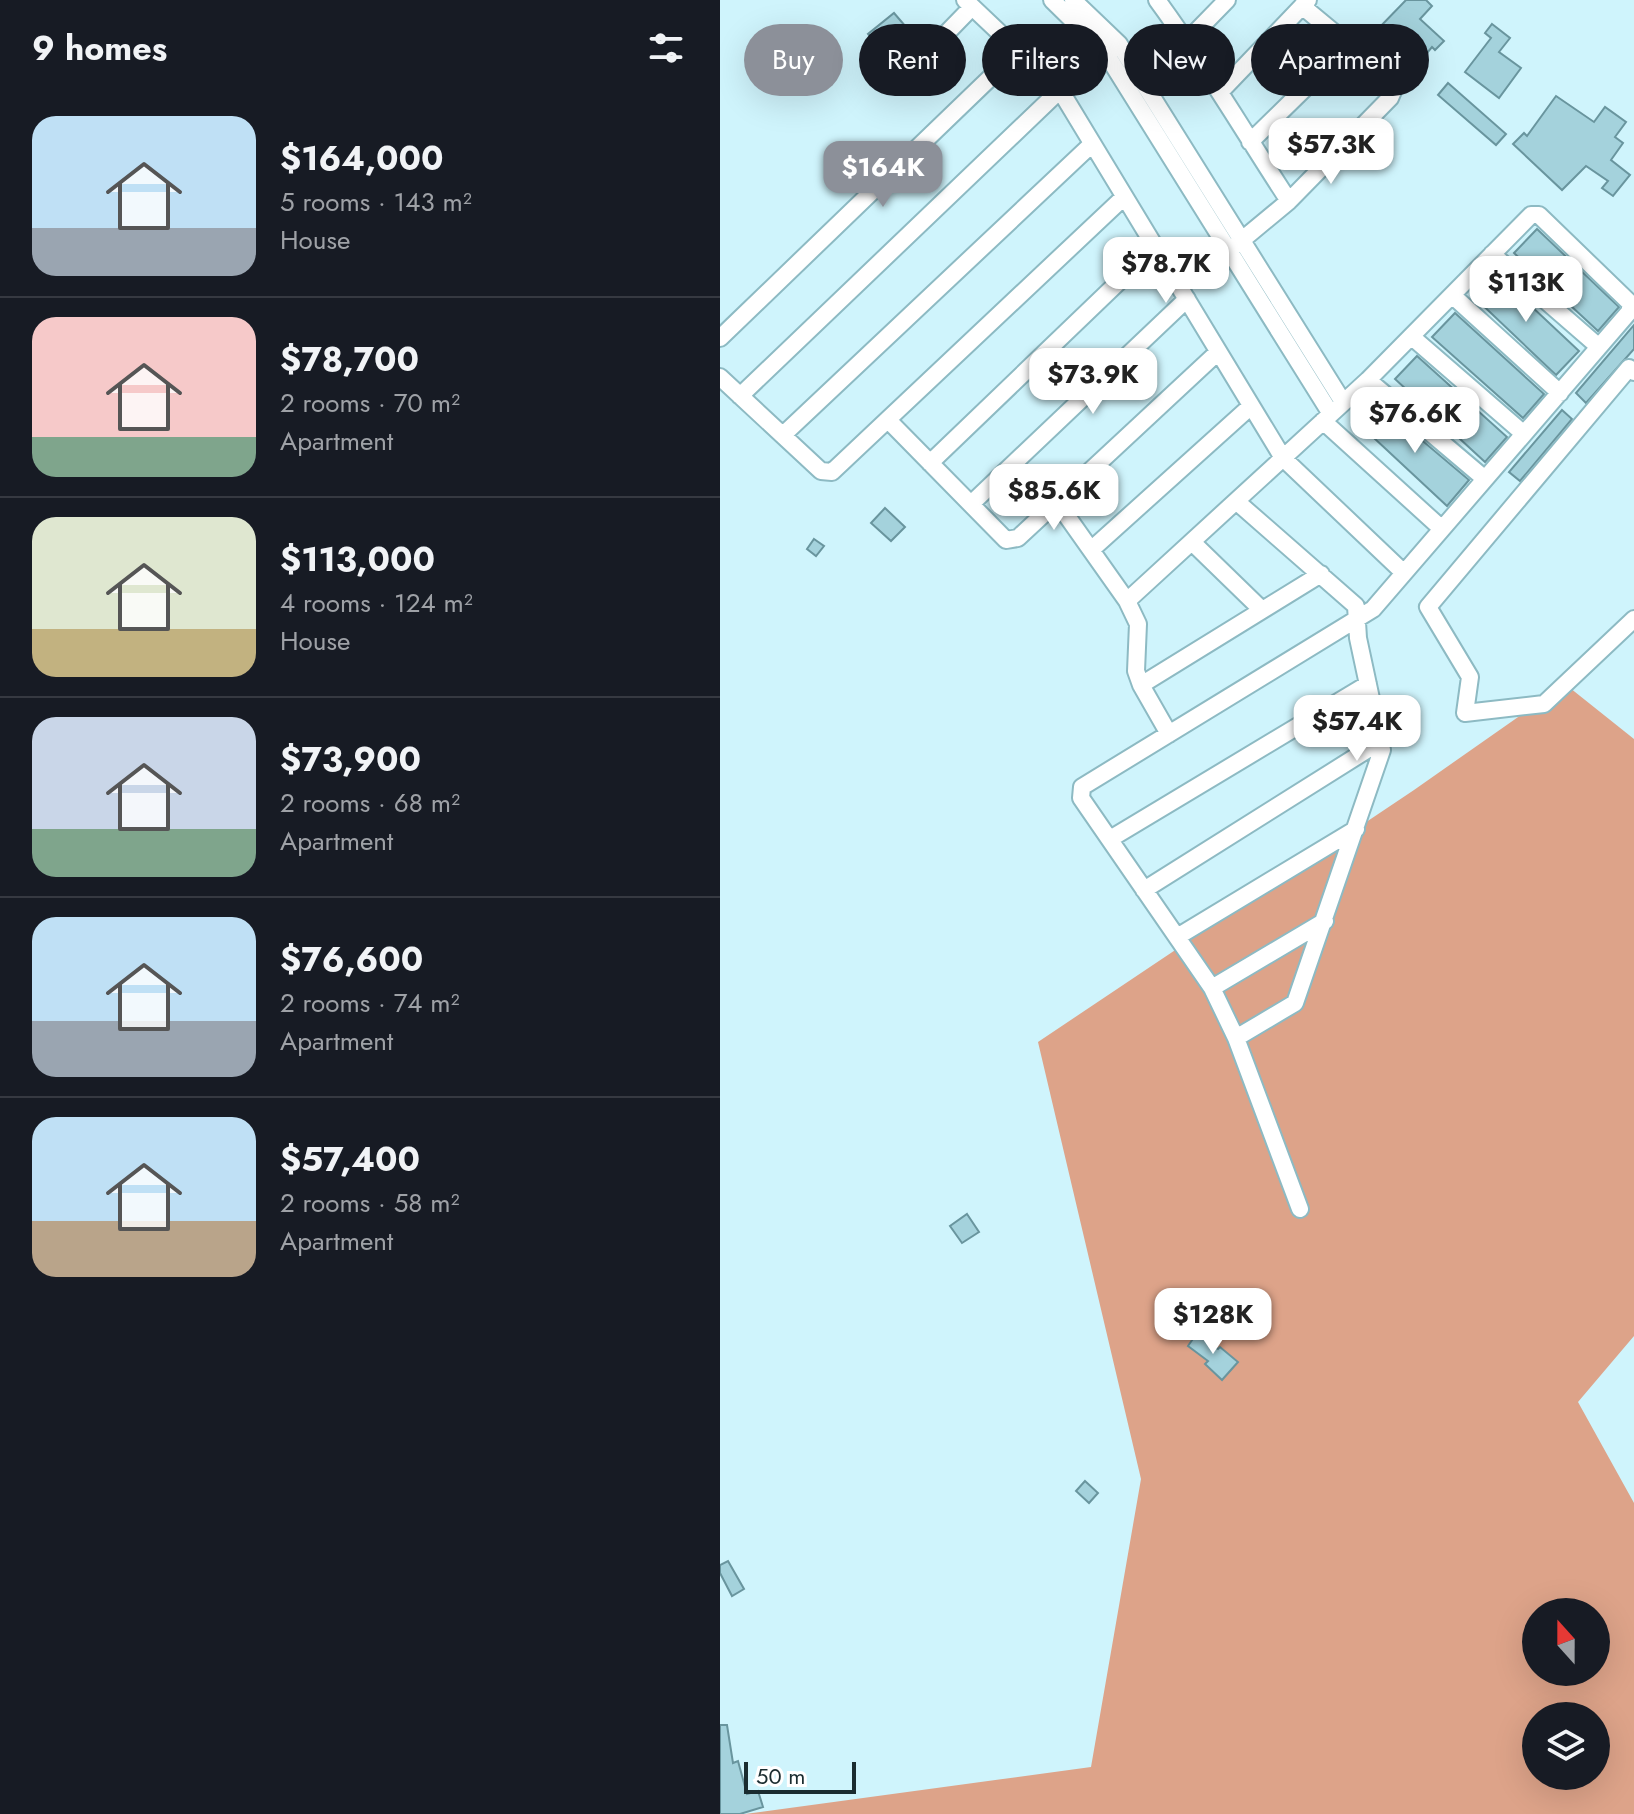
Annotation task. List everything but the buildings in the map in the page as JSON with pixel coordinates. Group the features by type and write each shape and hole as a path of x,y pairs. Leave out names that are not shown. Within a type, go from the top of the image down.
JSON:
{"street":[{"path":"1052,0 1112,48"},
{"path":"1073,0 1112,48 1236,246 1333,412 1442,529"},
{"path":"1157,0 1175,24"},
{"path":"1204,24 1227,0"},
{"path":"952,24 969,3 990,24"},
{"path":"1235,76 1305,3 1327,24"},
{"path":"1108,51 1112,48"},
{"path":"720,338 982,86"},
{"path":"740,396 1054,96"},
{"path":"1064,96 1283,458 1404,573"},
{"path":"1224,96 1289,201"},
{"path":"1250,142 1297,96"},
{"path":"1236,246 1289,201 1391,96"},
{"path":"783,435 1092,144"},
{"path":"720,377 821,471 832,472 1124,197"},
{"path":"1127,601 1368,380 1531,215 1539,215 1630,303 1630,311 1373,609 1082,787 1081,798 1212,988 1236,1038 1300,1209"},
{"path":"930,463 1155,247"},
{"path":"1492,254 1599,347"},
{"path":"1452,295 1560,393"},
{"path":"971,504 1187,299"},
{"path":"1412,337 1524,434"},
{"path":"888,420 1006,540 1011,541 1018,538 1218,352"},
{"path":"1634,372 1629,368 1428,607 1470,677 1465,713 1544,704 1634,619"},
{"path":"1368,380 1485,479"},
{"path":"1091,550 1251,406"},
{"path":"1236,501 1356,606 1358,638 1382,750 1295,1003 1236,1038"},
{"path":"1057,502 1127,601 1138,624 1136,671 1169,734"},
{"path":"1192,542 1262,610"},
{"path":"1141,685 1321,574"},
{"path":"1110,839 1368,684"},
{"path":"1144,890 1381,741"},
{"path":"1177,937 1356,829"},
{"path":"1212,988 1325,921"}],"shaded area":[{"path":"1565,684 1634,739 1634,1336 1578,1402 1634,1503 1634,1814 745,1814 1091,1767 1141,1479 1038,1042 1414,790"}]}
